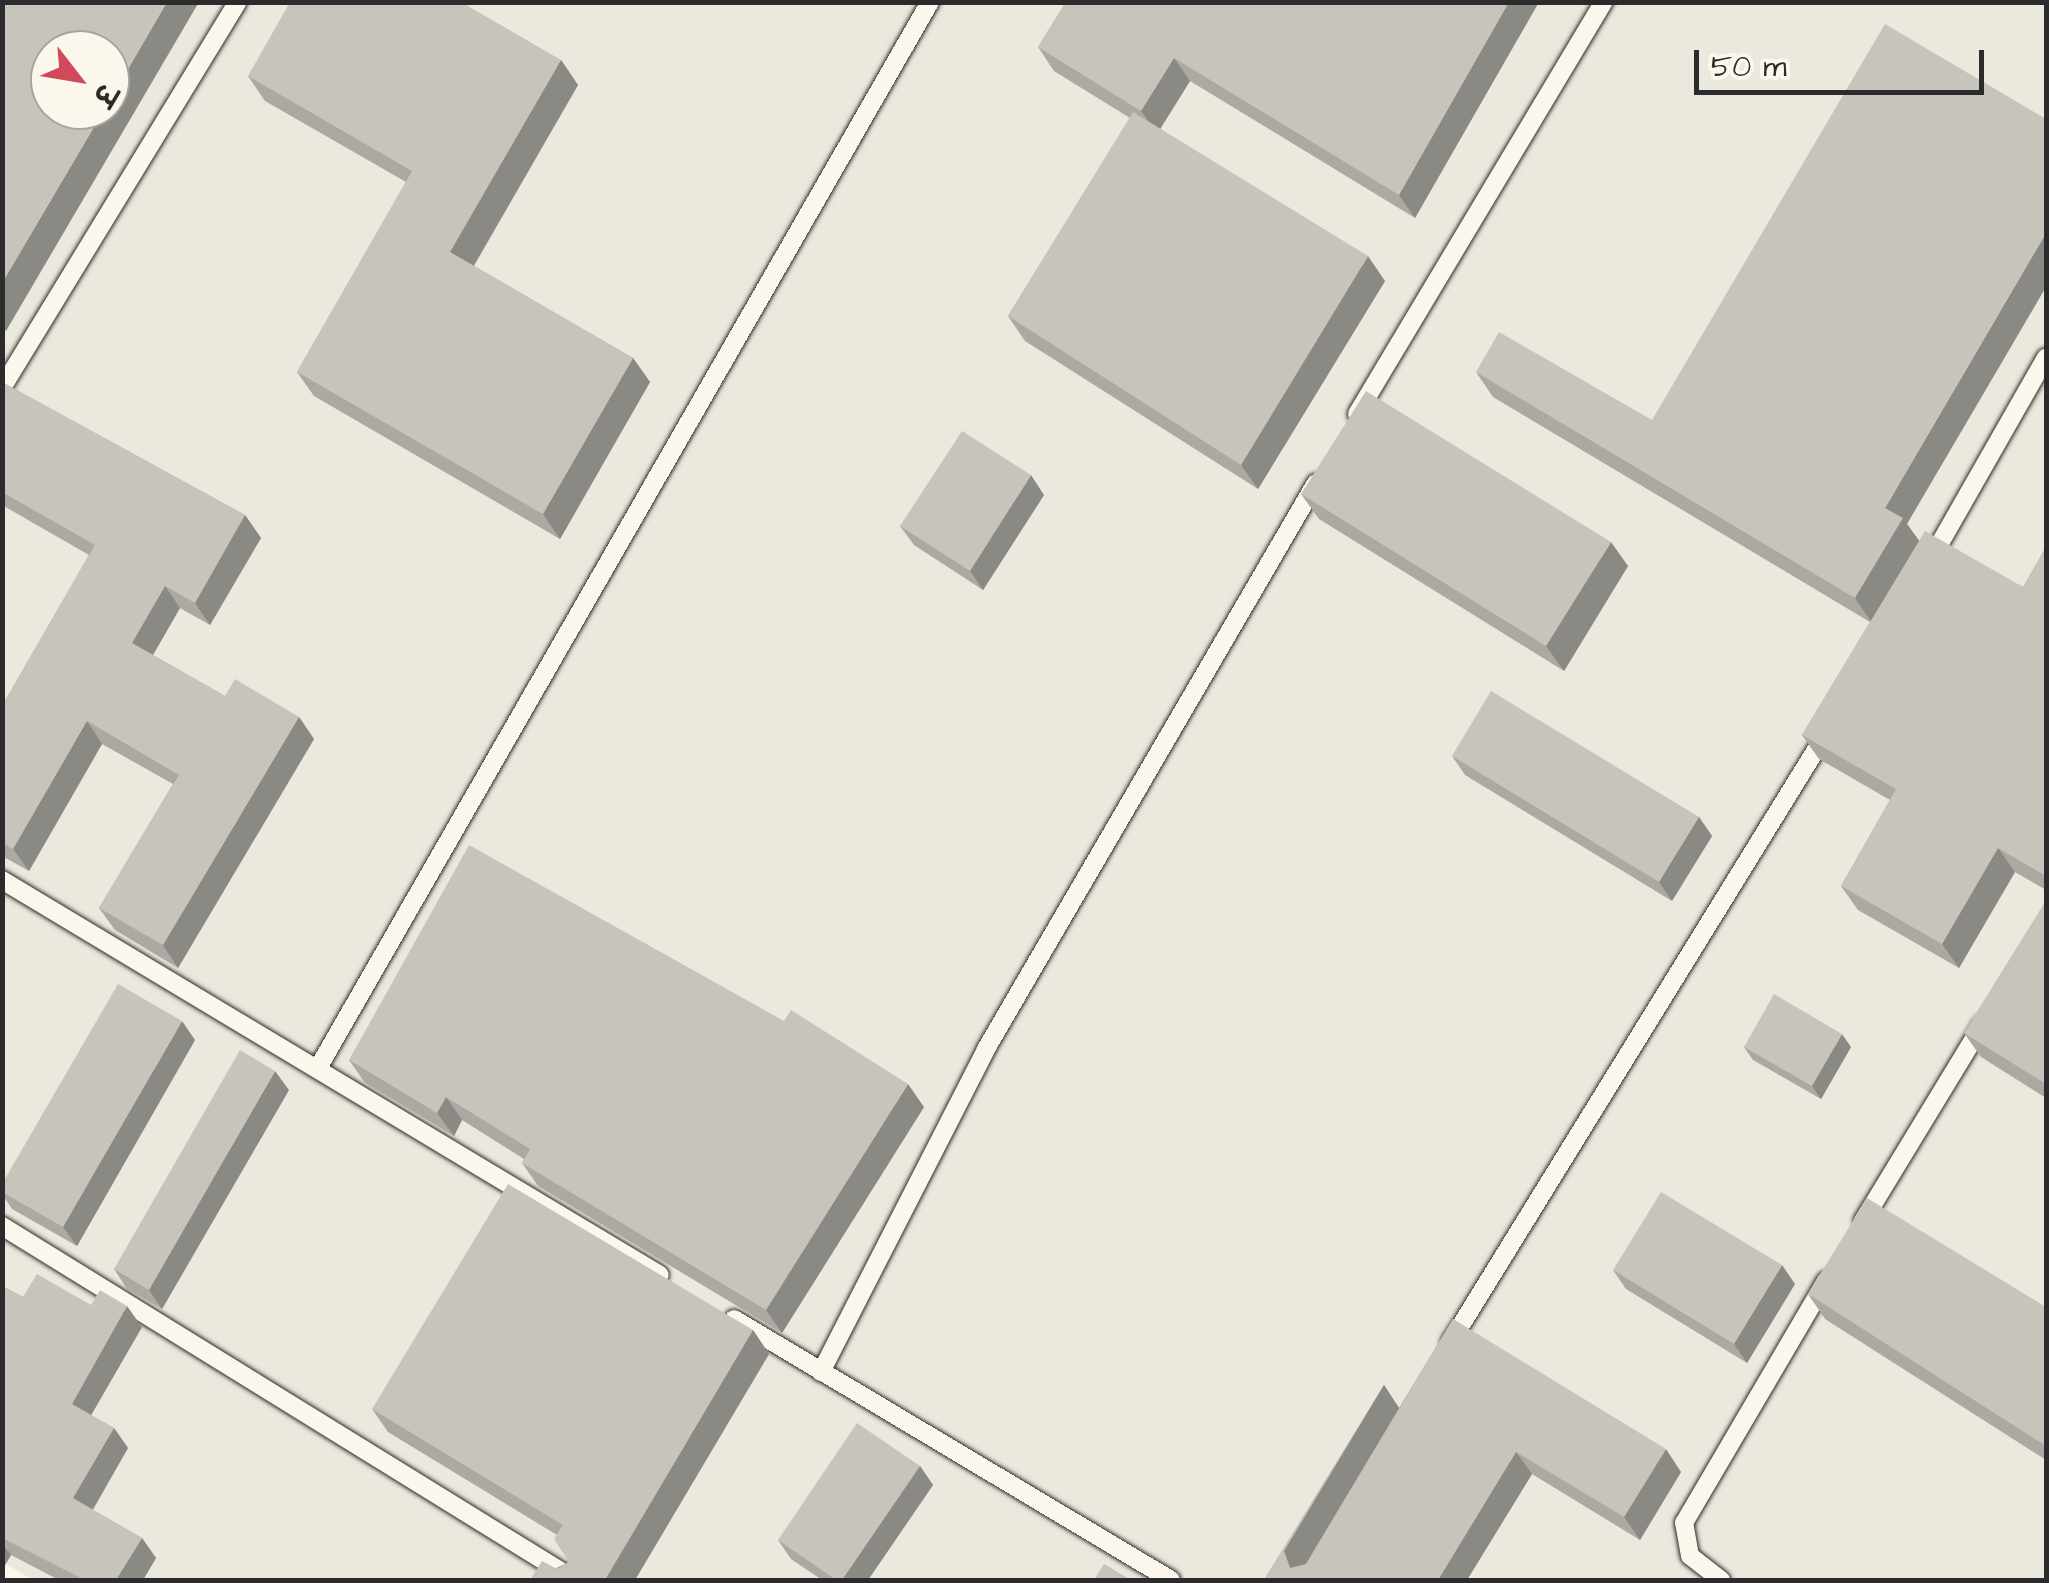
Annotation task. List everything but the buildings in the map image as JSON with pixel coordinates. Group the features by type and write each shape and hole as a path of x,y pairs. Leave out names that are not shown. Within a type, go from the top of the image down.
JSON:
{"lane":[{"path":"2,388 238,2"},
{"path":"318,1068 930,2"},
{"path":"1342,440 1604,2"},
{"path":"1916,586 2046,357"},
{"path":"821,1372 986,1049 1332,457"},
{"path":"1442,1356 1836,717"},
{"path":"2,880 687,1291"},
{"path":"1855,1234 1996,1000"},
{"path":"2,1226 575,1580"},
{"path":"1720,1580 1690,1556 1684,1523 1835,1267"},
{"path":"720,1312 1171,1580"}],"shaded area":[{"path":"2,3 2046,3 2046,1580 33,1580 3,1562"}]}
